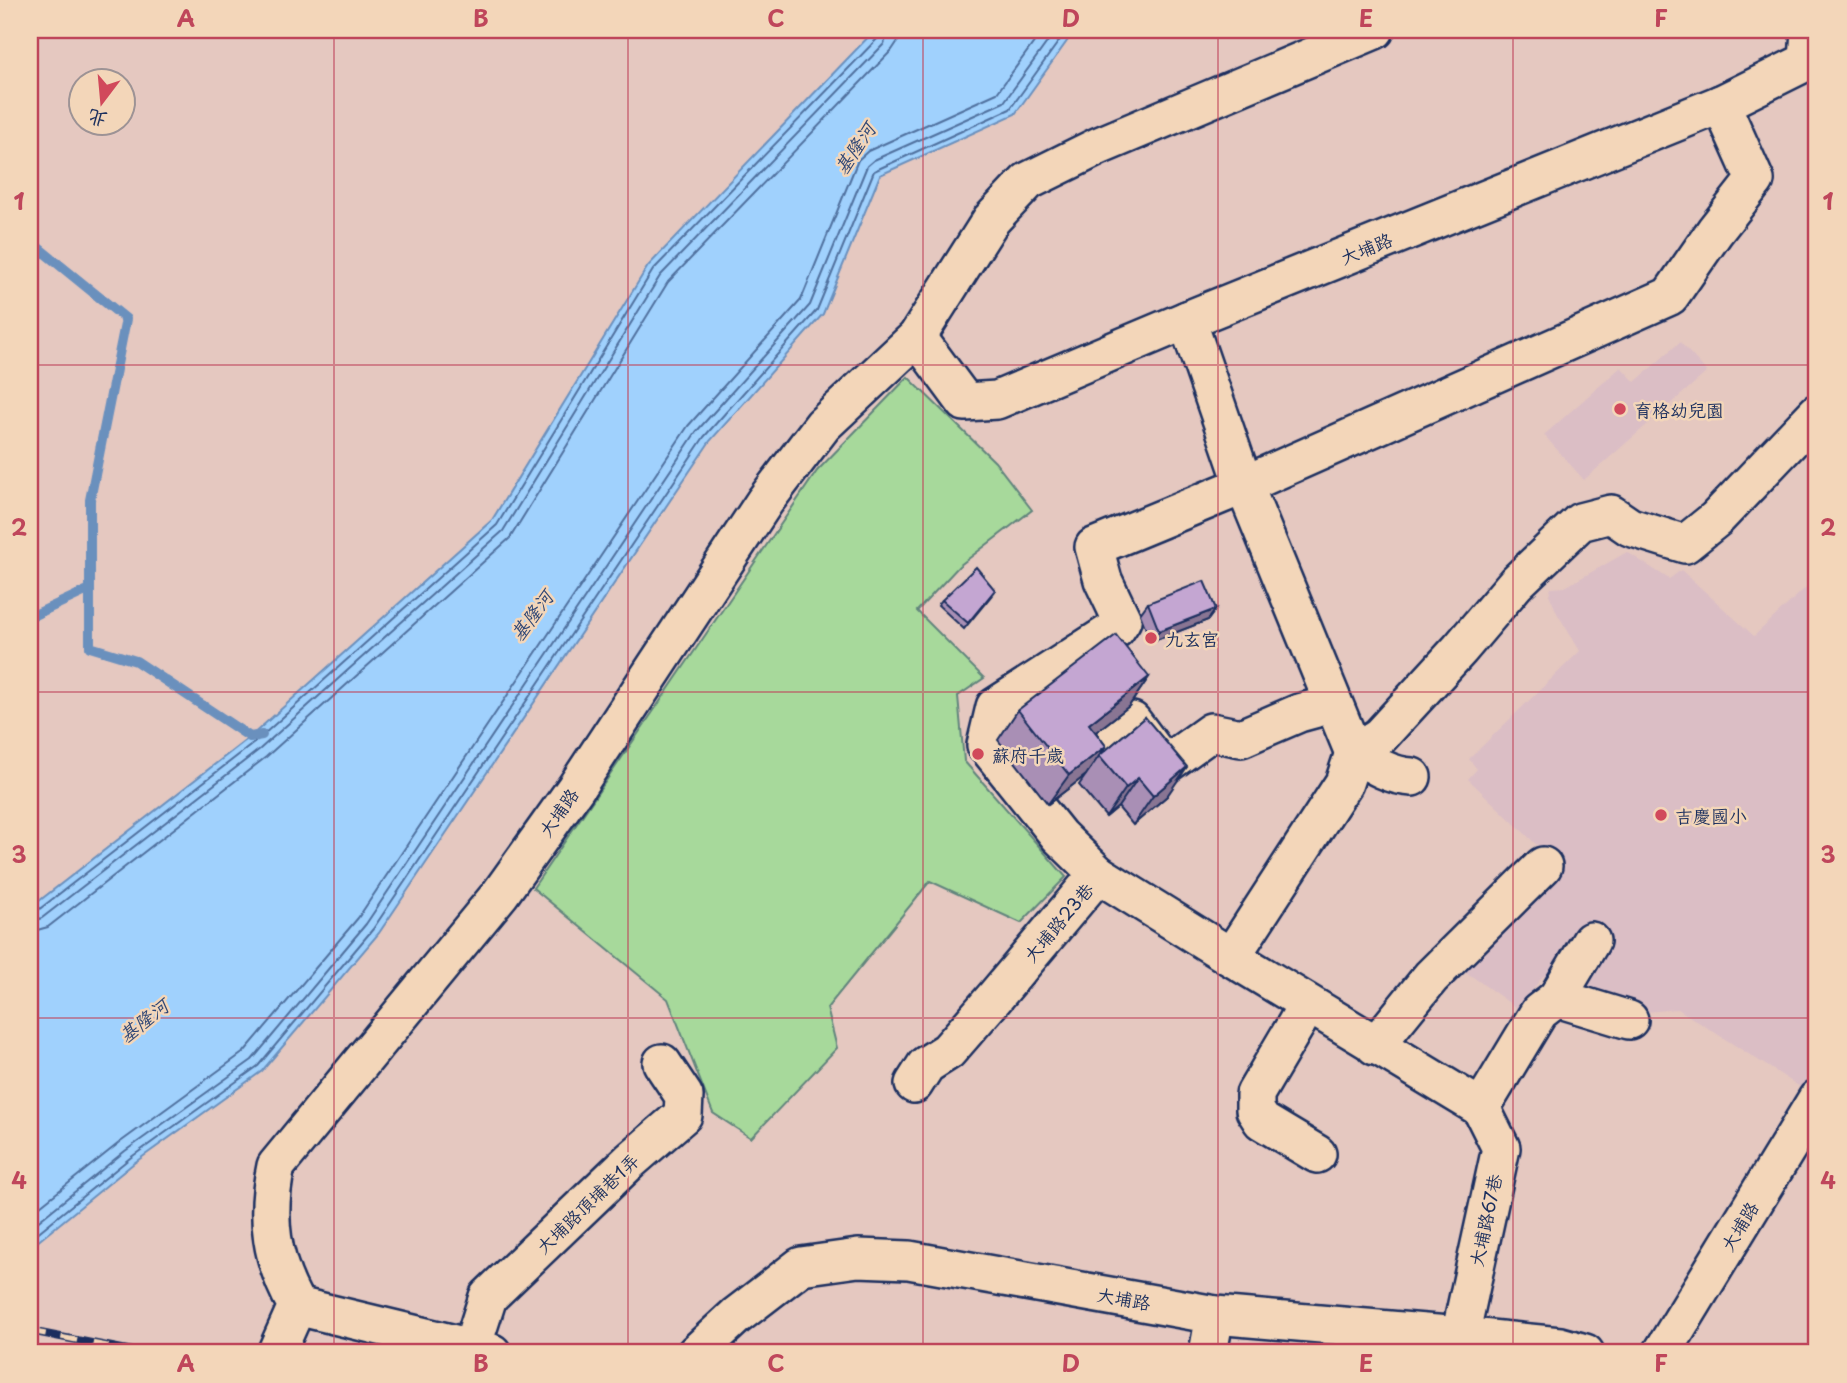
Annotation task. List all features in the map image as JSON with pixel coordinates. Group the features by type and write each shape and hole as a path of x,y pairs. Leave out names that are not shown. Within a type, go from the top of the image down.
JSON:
{"street":[{"name":"大埔路","path":"297,1306 282,1280 272,1235 269,1196 276,1166 500,894 575,789 765,500 823,425 917,337 991,220 1028,181 1099,146 1375,30"},
{"name":"大埔路","path":"917,337 965,402 997,400 1187,320 1721,104 1808,61 1810,30"},
{"path":"1098,874 1059,836 986,745 995,707 1110,633 1122,620 1103,580 1094,547 1244,485 1670,296 1715,231 1755,180 1721,104"},
{"path":"1187,320 1244,485 1353,753 1378,768 1412,777"},
{"path":"1231,957 1344,783 1353,753 1380,736 1516,583 1580,522 1611,514 1630,527 1685,544 1716,519 1817,413"},
{"path":"1092,748 1132,721 1164,765 1211,732 1241,738 1299,713 1332,704"},
{"path":"1375,1046 1430,977 1543,866"},
{"name":"大埔路23巷","path":"914,1084 926,1065 948,1051 1098,874 1375,1046 1481,1108"},
{"path":"1481,1108 1539,1012 1557,998 1591,941"},
{"path":"1557,998 1629,1020"},
{"path":"1308,1004 1255,1094 1255,1110 1262,1121 1317,1154"},
{"name":"大埔路頂埔巷1弄","path":"482,1350 488,1297 630,1161 683,1115 684,1096 662,1063"},
{"name":"大埔路","path":"1662,1353 1817,1099"},
{"name":"大埔路67巷","path":"1460,1336 1501,1148 1481,1108"},
{"name":"大埔路","path":"696,1353 736,1316 801,1266 858,1258 909,1260 1215,1315 1560,1346 1585,1353"},
{"path":"277,1351 297,1306 482,1350"},
{"path":"1208,1353 1215,1315"}],"shaded area":[{"name":"育格幼兒園","path":"1680,342 1707,372 1584,480 1544,435 1621,367 1635,382"},
{"name":"吉慶國小","path":"1627,552 1669,579 1681,570 1754,636 1817,577 1817,1083 1811,1094 1678,1009 1645,1012 1543,976 1518,1009 1463,970 1543,851 1468,779 1477,769 1469,759 1580,651 1557,613 1549,594 1551,588 1565,587"}],"green space":[{"path":"908,377 995,462 1032,510 959,566 917,611 984,678 958,696 964,761 1066,877 1021,923 930,881 827,1008 837,1048 751,1138 713,1113 668,999 533,888 817,471"}],"water":[{"name":"基隆河","path":"875,30 1075,30 1015,114 880,175 823,314 710,441 379,933 262,1071 134,1163 30,1248 30,908 250,737 492,520 648,266"}],"building":[{"path":"976,567 995,590 968,623 942,600"},
{"name":"九玄宮","path":"1204,581 1216,609 1159,631 1148,603"},
{"path":"1116,635 1149,677 1089,724 1106,746 1069,775 1018,710"},
{"path":"1145,717 1187,767 1153,796 1138,778 1126,788 1099,756"}],"waterway":[{"path":"30,241 126,319 90,500 90,647 136,661 250,737 262,735"},
{"path":"30,617 90,589"}],"railway":[{"path":"30,1331 143,1353"},
{"path":"30,1350 46,1353"}],"place":[{"name":"育格幼兒園","path":"1620,409"},
{"name":"九玄宮","path":"1151,638"},
{"name":"蘇府千歲","path":"978,754"},
{"name":"吉慶國小","path":"1661,815"}]}
